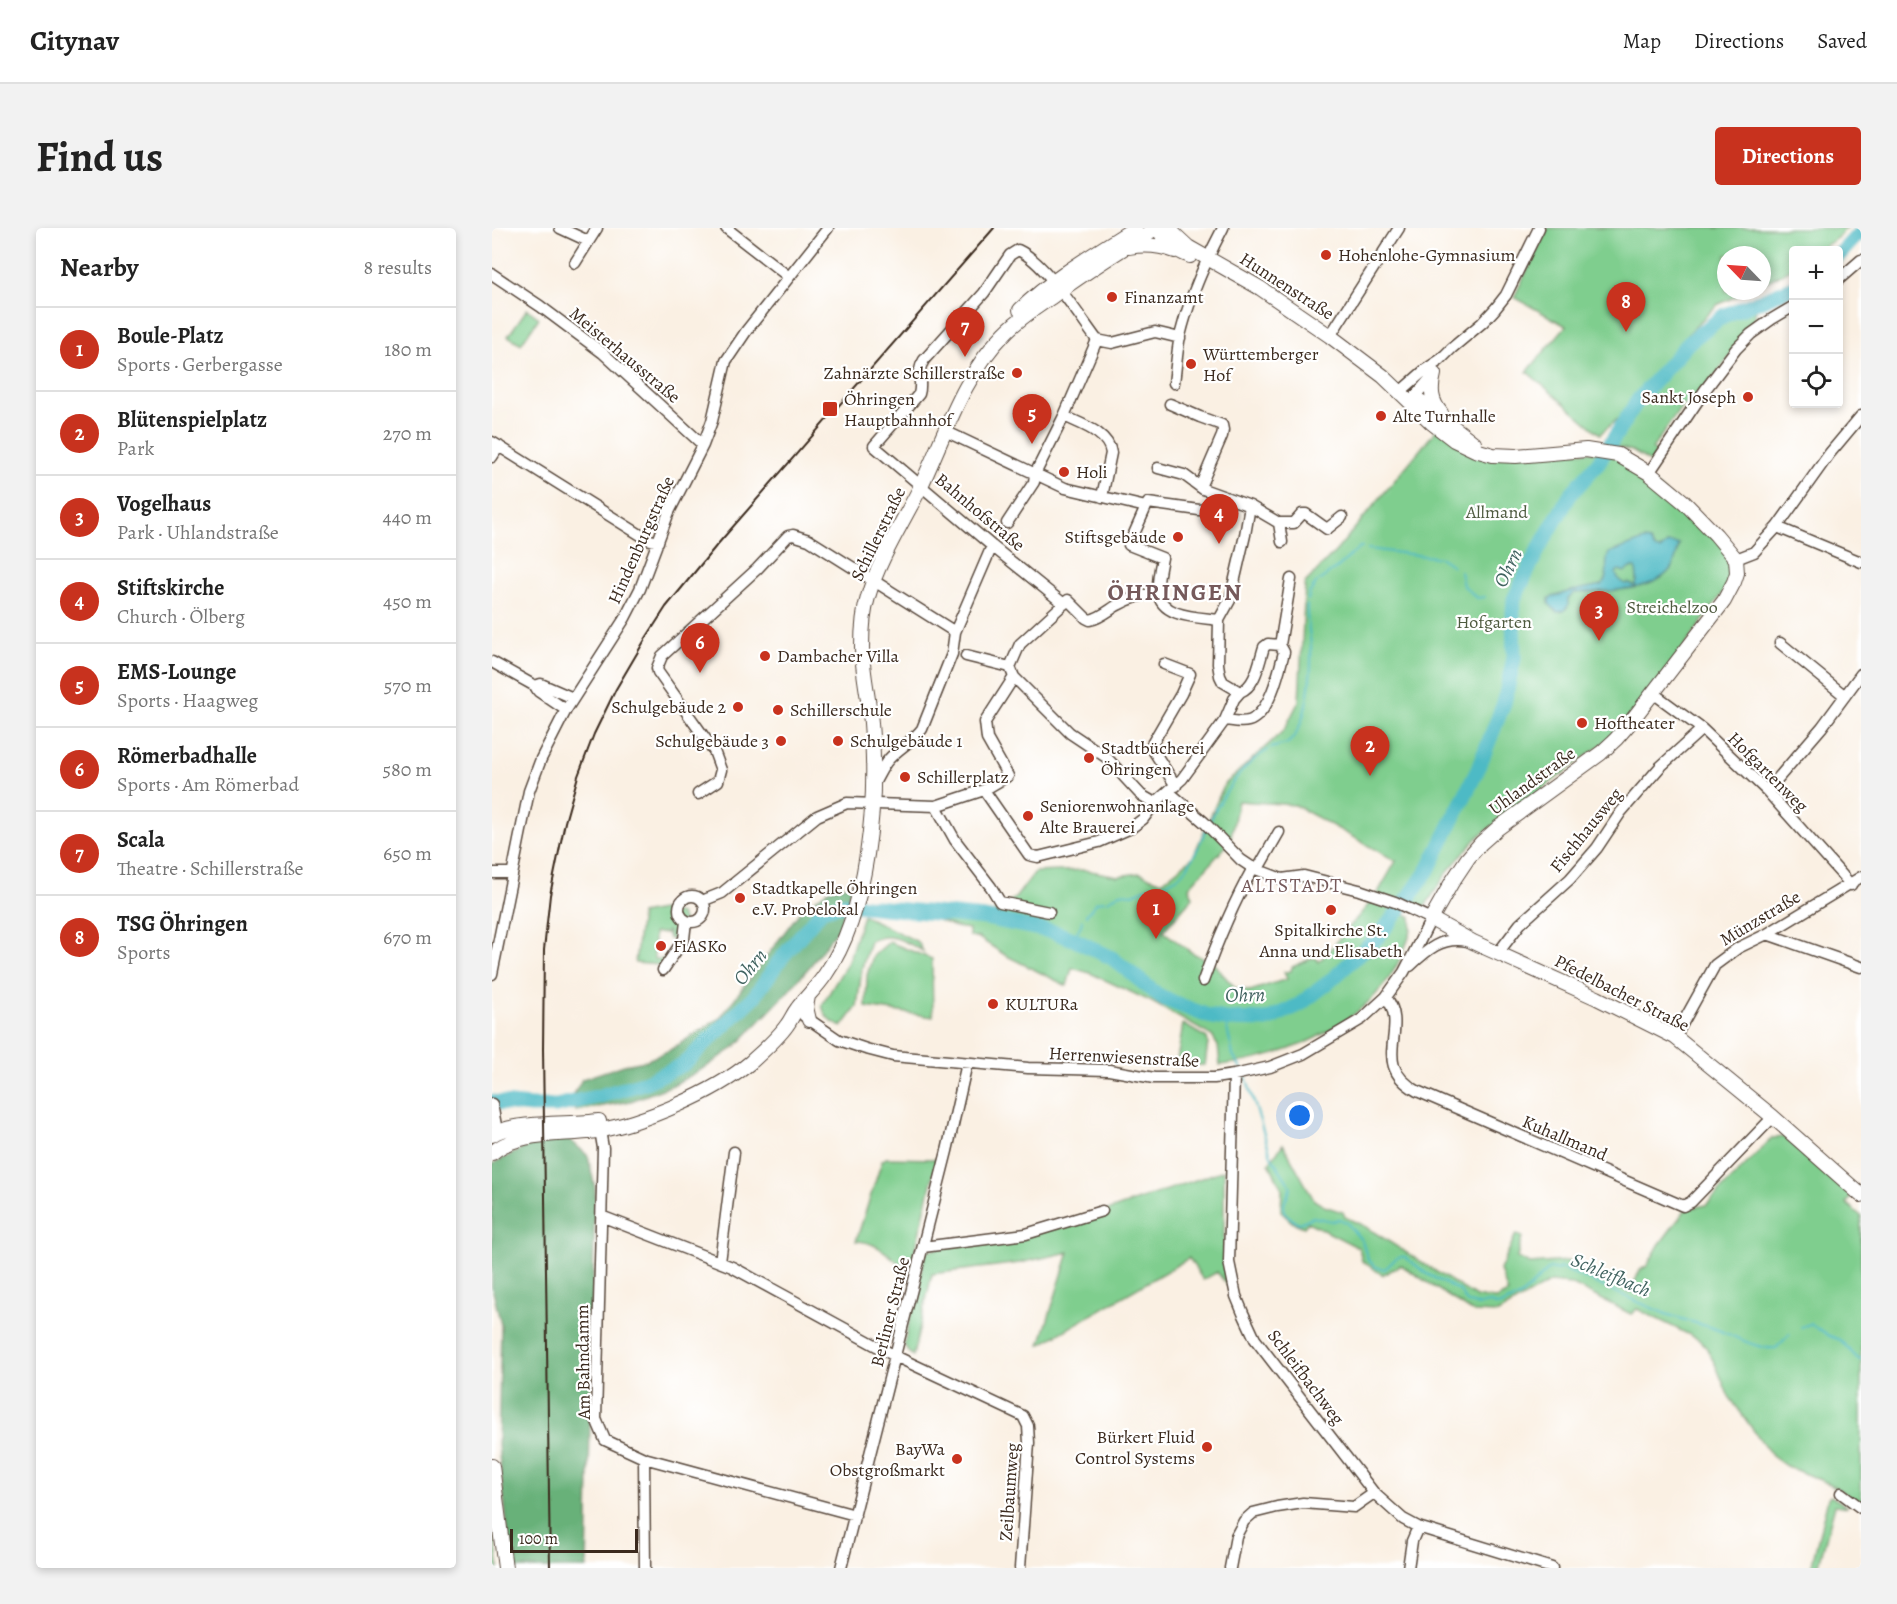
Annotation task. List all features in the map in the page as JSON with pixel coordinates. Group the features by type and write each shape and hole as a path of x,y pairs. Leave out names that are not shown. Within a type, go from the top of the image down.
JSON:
{"main road":[{"name":"Schillerstraße","path":"1057,286 1156,228"},
{"path":"1156,228 1168,243 1182,253"},
{"name":"Hunnenstraße","path":"1171,228 1188,247 1260,288 1493,455"},
{"name":"Schillerstraße","path":"796,1010 826,974 836,958 854,918 861,888 873,785 872,727 862,651 863,621 867,598 874,580 974,372 1015,322 1057,286 1132,229"},
{"path":"1124,248 1162,246 1197,258 1207,259"},
{"path":"1434,374 1431,385 1434,404 1454,428"},
{"name":"Hunnenstraße","path":"1407,395 1432,423 1454,440 1475,450 1493,455 1516,456 1571,450 1597,450 1618,455 1649,472 1684,502 1736,559"},
{"name":"Uhlandstraße","path":"1431,919 1452,882 1481,843 1616,739 1724,601 1737,573 1736,559"},
{"name":"Pfedelbacher Straße","path":"1431,919 1473,942 1675,1036 1773,1117 1861,1195"},
{"path":"808,996 806,1007 809,1020"},
{"path":"495,1143 600,1130 642,1118 691,1098 751,1062 786,1028 796,1010"},
{"path":"495,1143 526,1126 576,1124 610,1119 681,1095 718,1075 746,1056 776,1025 796,1010"},
{"path":"492,1466 505,1568"}],"street":[{"path":"560,228 588,241"},
{"path":"575,263 597,228"},
{"path":"726,228 789,277"},
{"name":"Hindenburgstraße","path":"492,974 529,791 541,759 566,710 625,618 640,589 669,512 703,445 712,421 726,361 747,330 828,228"},
{"path":"1174,383 1180,338 1207,259 1223,228"},
{"path":"1330,336 1400,228"},
{"path":"1407,395 1425,370 1440,360 1482,323 1506,295 1539,228"},
{"name":"Bahnhofstraße","path":"1057,286 1026,254 1018,250 1010,255 984,293 924,360 919,368 921,386 919,394 874,446 992,546 1086,618 1094,619 1131,598 1158,593"},
{"path":"1843,276 1861,260"},
{"name":"Meisterhausstraße","path":"492,274 603,353 703,445"},
{"path":"1057,286 1097,340 1112,343 1155,332 1180,338"},
{"path":"1649,472 1736,349 1751,334 1789,309"},
{"path":"1007,523 1034,482 1035,474 1064,416 1097,340"},
{"path":"1407,395 1434,374 1440,360"},
{"path":"1170,404 1222,425 1222,436 1200,487"},
{"path":"1064,416 1096,433 1110,446 1111,453 1102,497"},
{"path":"1736,559 1754,552 1777,527 1830,453 1861,416"},
{"path":"945,431 1065,488 1147,505 1199,510 1216,507"},
{"path":"492,457 496,444 647,539 658,542"},
{"path":"1158,468 1184,475 1200,487 1250,506 1279,523 1294,523 1302,514 1306,514 1327,529 1342,517"},
{"path":"1147,505 1129,544 1162,558 1158,593 1165,605 1175,614 1219,620"},
{"path":"1240,692 1223,682 1220,676 1219,620 1230,600 1250,506"},
{"path":"1279,523 1282,542"},
{"path":"1777,527 1861,562"},
{"path":"698,794 718,781 721,770 714,751 657,668 662,656 757,569 788,536 793,535 809,540 955,632"},
{"path":"873,785 887,760 916,737 922,729 952,654 955,632 992,546"},
{"path":"1225,720 1247,722 1253,720 1262,711 1279,674 1284,652 1280,645 1291,579"},
{"path":"702,901 722,893 817,816 847,803 936,806 984,789 1008,776 987,739 985,722 1012,672 1020,644 1066,602"},
{"path":"1780,643 1845,696"},
{"path":"984,789 1029,855 1038,857 1100,842 1131,828 1143,819 1155,802 1173,789 1205,750 1225,720 1234,699 1249,687 1264,647 1268,644 1280,645"},
{"path":"966,656 1012,672 1071,733 1106,757 1141,795 1155,802"},
{"path":"492,662 535,686 538,691 566,710"},
{"path":"1164,664 1190,674 1152,744 1153,750 1173,789 1241,860 1253,868 1282,879 1304,876 1359,890 1395,902 1431,919"},
{"path":"1767,791 1822,727 1861,674"},
{"path":"535,686 541,684 573,698"},
{"name":"Hofgartenweg","path":"1653,693 1702,729 1767,791 1851,885"},
{"name":"Fischhausweg","path":"1498,953 1520,924 1570,879 1597,848 1621,812 1660,767 1702,729"},
{"path":"936,806 955,840 1000,902 1049,912"},
{"path":"1253,868 1259,867 1279,832"},
{"path":"1203,981 1232,910 1253,868"},
{"path":"492,873 512,877"},
{"name":"Hindenburgstraße","path":"492,942 501,902 512,877"},
{"name":"Münzstraße","path":"1675,1036 1715,965 1738,948 1767,934 1861,877"},
{"path":"692,896 702,901 705,910 701,918 696,922 682,919 679,908 685,898 692,896"},
{"name":"Herrenwiesenstraße","path":"796,1010 839,1040 866,1050 893,1056 1028,1068 1109,1070 1163,1078 1214,1078 1252,1072 1303,1054 1362,1019 1386,997 1404,972 1431,919"},
{"path":"663,970 684,939 686,921"},
{"path":"1767,934 1861,967"},
{"path":"1404,972 1427,950 1444,940 1457,939 1473,942"},
{"name":"Kuhallmand","path":"1386,997 1392,1006 1395,1021 1391,1058 1395,1072 1404,1084 1470,1115 1683,1206 1691,1202 1773,1117"},
{"path":"786,1028 795,1022 809,1020"},
{"name":"Berliner Straße","path":"841,1568 947,1151 967,1063"},
{"name":"Schleifbachweg","path":"1237,1074 1229,1262 1236,1296 1255,1339 1374,1493 1403,1518 1418,1527 1552,1568"},
{"path":"492,1104 495,1143"},
{"name":"Am Bahndamm","path":"600,1130 603,1148 596,1419 606,1440 644,1458 855,1515"},
{"path":"720,1262 734,1152"},
{"path":"923,1247 1026,1234 1102,1211"},
{"path":"601,1216 742,1272 895,1356"},
{"name":"Zeilbaumweg","path":"895,1356 1023,1416 1028,1426 1029,1443 1020,1568"},
{"path":"644,1458 645,1568"},
{"path":"1230,1568 1236,1536 1244,1521 1253,1513 1303,1503 1354,1508 1374,1493"},
{"path":"1841,1493 1861,1508"},
{"path":"1408,1568 1412,1540 1418,1527"}],"green space":[{"path":"1548,228 1846,228 1825,246 1789,246 1789,270 1771,279 1771,246 1717,246 1717,300 1728,300 1717,305 1684,338 1621,416 1600,434 1527,372 1566,326 1514,297"},
{"path":"1757,306 1752,328 1690,407 1684,403 1652,449 1657,453 1650,462 1632,451 1612,446 1662,375 1692,343 1727,318"},
{"path":"527,309 539,318 521,344 508,336"},
{"name":"Hofgarten","path":"1438,428 1475,450 1615,452 1716,535 1737,573 1629,724 1479,836 1448,871 1424,908 1417,910 1380,898 1411,917 1411,927 1403,952 1390,976 1373,998 1327,1032 1301,1045 1247,1061 1220,1065 1218,1046 1212,1036 1150,1001 1090,973 1072,968 1067,986 1005,955 979,938 969,936 969,929 955,927 938,920 941,910 990,915 1016,897 1035,872 1085,870 1118,876 1140,873 1162,882 1193,857 1224,785 1284,730 1299,701 1305,583 1336,551","holes":["1238,801 1295,805 1396,861 1376,896 1319,962 1316,958 1312,958 1292,967 1291,971 1284,972 1287,979 1250,991 1235,988 1214,964 1191,952 1163,931 1193,897 1189,887 1230,842"]},
{"path":"852,884 839,927 785,995 735,1047 706,1067 673,1085 631,1101 576,1111 572,1098 582,1079 624,1065 645,1061 670,1050 720,1018 802,909 830,889"},
{"path":"661,910 680,914 683,919 682,933 674,939 669,939 667,931 666,933 654,933 654,959 666,959 663,970 660,965 635,963 641,914"},
{"path":"863,915 918,942 923,951 897,938 884,937 870,941 862,968 857,1007 842,1027 829,1019 822,1005 848,962"},
{"path":"889,942 932,959 933,1017 866,1007 867,975 873,956"},
{"path":"1183,1024 1207,1038 1205,1065 1176,1066"},
{"path":"1784,1137 1852,1196 1846,1203 1861,1216 1861,1504 1830,1484 1786,1466 1772,1456 1728,1395 1706,1347 1698,1339 1637,1309 1631,1314 1571,1284 1550,1282 1498,1313 1472,1312 1401,1265 1383,1275 1362,1261 1359,1248 1308,1222 1304,1227 1292,1222 1281,1212 1282,1189 1269,1163 1283,1144 1314,1200 1343,1212 1345,1217 1366,1227 1476,1297 1496,1299 1508,1293 1500,1270 1516,1234 1522,1237 1517,1258 1530,1264 1568,1261 1630,1292 1640,1270 1647,1266 1659,1245 1686,1209 1706,1205 1772,1138"},
{"path":"568,1138 588,1156 595,1188 587,1568 512,1568 498,1446 501,1325 492,1287 492,1166 528,1146"},
{"path":"886,1158 937,1159 911,1268 905,1268 876,1246 856,1241 882,1161"},
{"path":"1224,1170 1224,1246 1229,1287 1217,1272 1203,1280 1189,1258 1040,1345 1069,1252 1020,1263 932,1274 913,1356 908,1352 904,1344 926,1251 1064,1226"},
{"path":"1831,1496 1848,1507 1835,1505 1818,1568 1811,1568 1828,1498"},
{"path":"492,1521 499,1568 492,1568"}],"water":[{"path":"1644,540 1650,541 1655,549 1660,550 1668,543 1679,544 1672,567 1654,582 1613,591 1574,593 1568,599 1568,606 1564,611 1557,612 1549,604 1549,598 1602,585 1606,576 1609,553","holes":["1635,568 1637,577 1635,586 1619,580 1617,571 1624,572"]}],"waterway":[{"name":"Ohrn","path":"1843,251 1861,231"},
{"name":"Ohrn","path":"492,1102 556,1106 646,1082 684,1064 754,997 779,961 822,910 845,904 985,918 1054,932 1112,958 1162,998 1208,1016 1225,1019 1267,1020 1299,1005 1329,982 1378,937 1428,870 1478,769 1504,703 1514,658 1514,599 1536,554 1570,495 1598,463 1638,400 1689,342 1723,316 1789,289"},
{"path":"1320,580 1362,547"},
{"path":"1368,549 1441,558 1453,566"},
{"path":"1460,572 1463,585 1477,598 1485,597"},
{"path":"1308,600 1317,582"},
{"path":"1271,748 1284,745 1295,736 1304,712 1311,656 1307,605"},
{"path":"1210,821 1241,772 1268,750"},
{"path":"1200,843 1206,829"},
{"path":"1108,901 1120,893 1133,894 1154,885 1162,886 1178,877 1187,868 1199,846"},
{"path":"1086,915 1097,902 1104,901"},
{"path":"1073,939 1082,920"},
{"name":"Schleifbach","path":"1225,1019 1233,1055 1242,1070"},
{"name":"Schleifbach","path":"1246,1077 1271,1156 1291,1187 1284,1204 1284,1212 1299,1223 1313,1217 1332,1221 1339,1219 1347,1223 1362,1241 1368,1260 1376,1267 1385,1269 1396,1259 1405,1257 1427,1274 1460,1291 1468,1303 1479,1305 1490,1303 1498,1306 1521,1296 1550,1268 1557,1270 1561,1268 1666,1314 1722,1331 1762,1347 1776,1348 1790,1334"},
{"name":"Schleifbach","path":"1801,1327 1810,1324 1840,1340 1861,1360"}],"railway":[{"path":"550,1568 543,1049 544,950 550,895 565,822 578,776 594,734 616,689 666,607 717,545 994,228"}],"place":[{"name":"Hohenlohe-Gymnasium","path":"1326,255"},
{"name":"Finanzamt","path":"1112,297"},
{"name":"TSG Öhringen","path":"1626,332"},
{"name":"Scala","path":"965,357"},
{"name":"Württemberger Hof","path":"1191,364"},
{"name":"Zahnärzte Schillerstraße","path":"1017,373"},
{"name":"Sankt Joseph","path":"1748,397"},
{"name":"Öhringen Hauptbahnhof","path":"830,409"},
{"name":"Alte Turnhalle","path":"1381,416"},
{"name":"EMS-Lounge","path":"1032,444"},
{"name":"Holi","path":"1064,472"},
{"name":"Stiftsgebäude","path":"1178,537"},
{"name":"Stiftskirche","path":"1219,544"},
{"name":"Vogelhaus","path":"1599,641"},
{"name":"Dambacher Villa","path":"765,656"},
{"name":"Römerbadhalle","path":"700,673"},
{"name":"Schulgebäude 2","path":"738,707"},
{"name":"Schillerschule","path":"778,710"},
{"name":"Hoftheater","path":"1582,723"},
{"name":"Schulgebäude 3","path":"781,741"},
{"name":"Schulgebäude 1","path":"838,741"},
{"name":"Stadtbücherei Öhringen","path":"1089,758"},
{"name":"Blütenspielplatz","path":"1370,776"},
{"name":"Schillerplatz","path":"905,777"},
{"name":"Seniorenwohnanlage Alte Brauerei","path":"1028,816"},
{"name":"Stadtkapelle Öhringen e.V. Probelokal","path":"740,898"},
{"name":"Spitalkirche St. Anna und Elisabeth","path":"1331,910"},
{"name":"Boule-Platz","path":"1156,939"},
{"name":"FiASKo","path":"661,946"},
{"name":"KULTURa","path":"993,1004"},
{"name":"Bürkert Fluid Control Systems","path":"1207,1447"},
{"name":"BayWa Obstgroßmarkt","path":"957,1459"}],"district":[{"name":"ÖHRINGEN","path":"1175,592"},
{"name":"ALTSTADT","path":"1292,885"}],"park label":[{"name":"Allmand","path":"1497,512"},
{"name":"Streichelzoo","path":"1672,607"}]}
